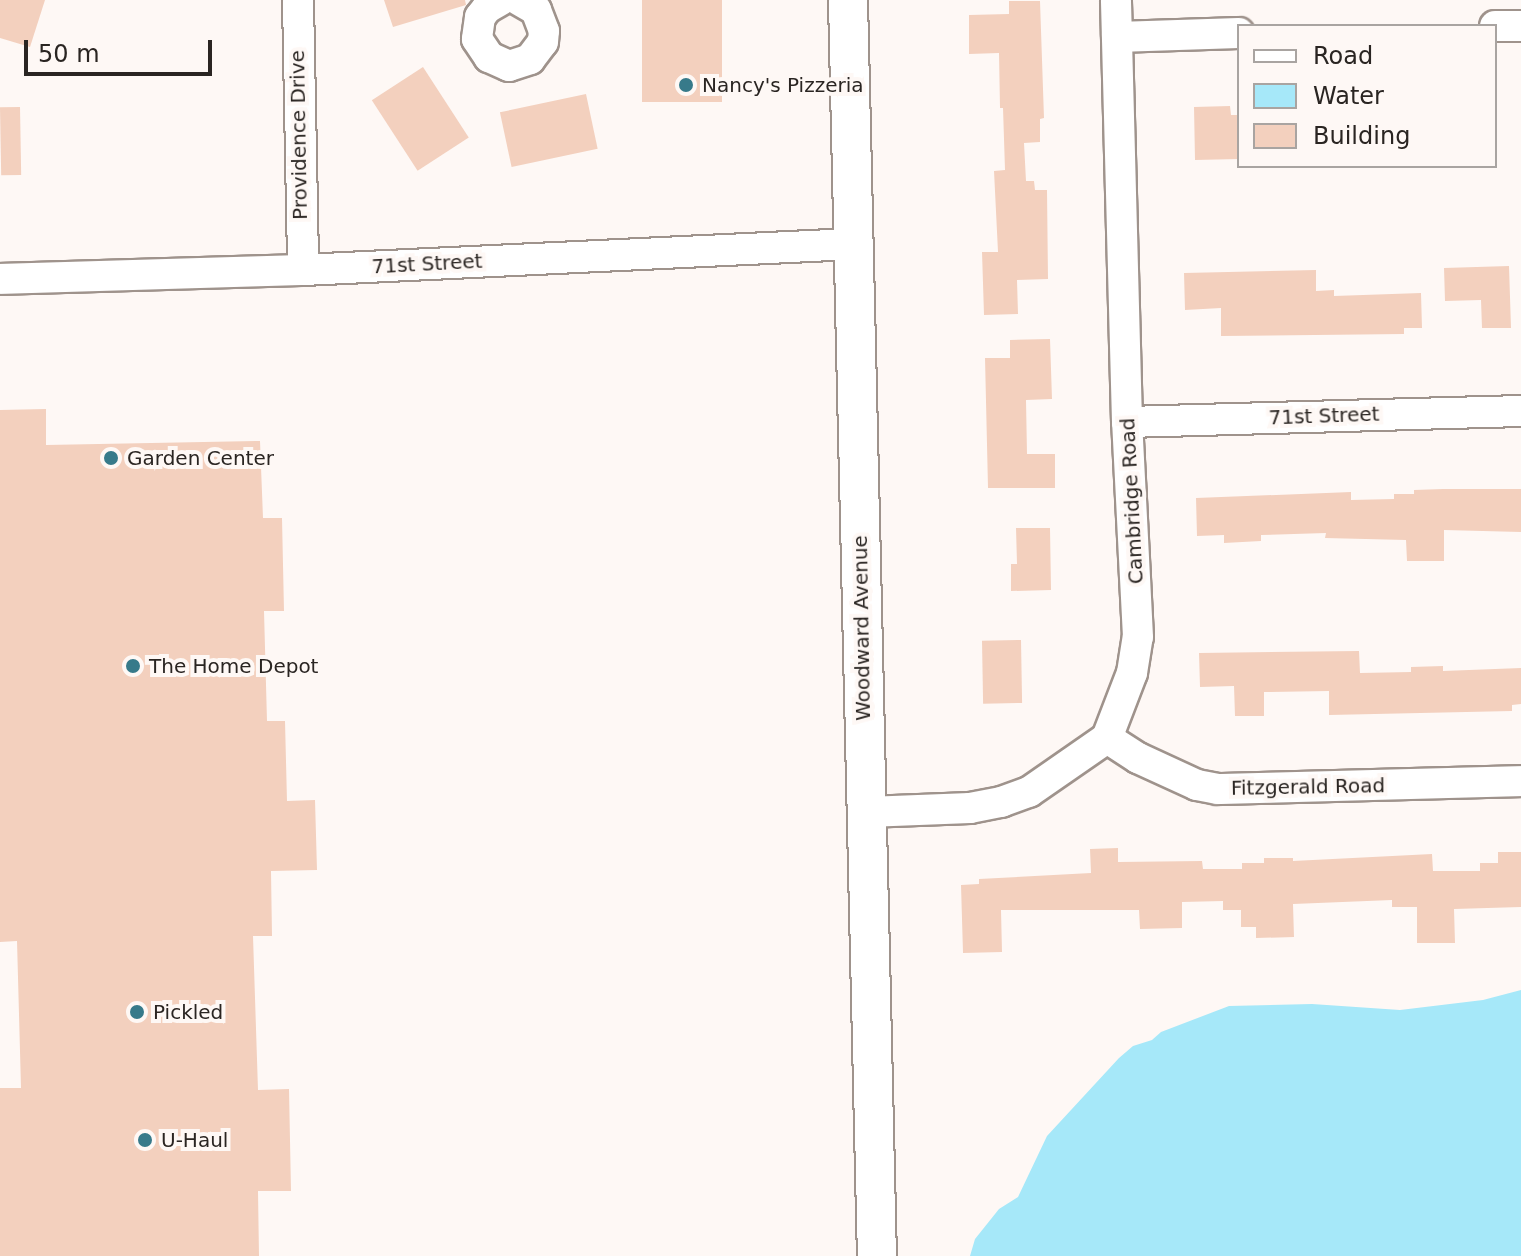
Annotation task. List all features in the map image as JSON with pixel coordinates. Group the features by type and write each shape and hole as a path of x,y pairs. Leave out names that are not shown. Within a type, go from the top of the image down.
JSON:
{"main road":[{"name":"Woodward Avenue","path":"848,0 877,1256"}],"street":[{"name":"Providence Drive","path":"298,0 303,270"},
{"name":"Cambridge Road","path":"1107,738 1132,673 1138,637 1127,422 1116,0"},
{"path":"1497,26 1521,26"},
{"path":"1117,37 1237,33"},
{"name":"71st Street","path":"0,279 303,270 853,244"},
{"name":"71st Street","path":"1127,422 1521,411"},
{"path":"867,812 970,808 1001,802 1029,792 1107,738"},
{"name":"Fitzgerald Road","path":"1107,738 1138,758 1197,785 1217,789 1521,781"}],"water":[{"path":"1521,990 1521,1256 970,1256 975,1239 999,1209 1018,1197 1047,1136 1119,1058 1133,1046 1152,1040 1161,1032 1229,1006 1312,1004 1400,1010 1483,1000"}],"building":[{"path":"0,0 45,0 30,47 0,38"},
{"path":"384,0 465,0 466,5 393,27"},
{"path":"642,0 722,0 722,102 642,102"},
{"path":"1009,1 1040,1 1044,118 1040,119 1040,142 1024,143 1026,181 1034,181 1035,190 1047,190 1048,279 1017,280 1018,314 984,315 982,252 998,252 994,171 1005,170 1003,108 1000,108 999,53 969,54 969,15 1009,14"},
{"path":"423,67 469,137 418,171 372,100"},
{"path":"586,94 598,149 512,167 500,112"},
{"path":"1230,106 1231,115 1237,115 1237,159 1195,160 1194,107"},
{"path":"0,107 20,107 21,175 1,175"},
{"path":"1509,266 1511,328 1482,328 1481,300 1445,301 1444,268"},
{"path":"1316,270 1316,291 1334,290 1334,296 1421,293 1422,328 1404,328 1404,334 1221,336 1221,308 1185,310 1184,273"},
{"path":"1050,339 1052,399 1026,400 1027,454 1055,454 1055,488 988,488 985,358 1010,358 1010,340"},
{"path":"46,409 46,445 260,441 263,518 282,518 284,611 264,611 267,721 285,721 287,801 315,800 317,870 271,871 272,936 253,936 258,1090 289,1089 291,1191 258,1191 259,1256 0,1256 0,1088 21,1088 17,941 0,942 0,410"},
{"path":"1443,489 1521,489 1521,532 1444,530 1444,561 1407,561 1406,540 1325,538 1326,533 1261,535 1261,541 1224,543 1224,535 1197,536 1196,498 1351,492 1351,500 1394,499 1394,494"},
{"path":"1016,528 1050,528 1051,590 1011,591 1011,564 1017,564"},
{"path":"1021,640 1022,703 983,704 982,641"},
{"path":"1359,651 1360,673 1411,672 1411,667 1443,666 1443,671 1521,668 1521,704 1512,705 1512,711 1329,715 1329,691 1264,692 1264,716 1235,716 1234,686 1200,687 1199,653"},
{"path":"1118,848 1118,862 1202,861 1203,869 1242,869 1242,863 1264,863 1264,858 1293,858 1293,861 1432,854 1433,871 1480,871 1480,863 1498,863 1498,852 1521,852 1521,907 1454,909 1455,943 1417,943 1417,907 1392,907 1392,900 1293,904 1294,937 1256,938 1256,927 1241,927 1241,910 1223,910 1223,901 1182,902 1182,928 1140,929 1139,910 1001,910 1002,952 963,953 961,885 979,884 979,879 1091,873 1090,849"}],"place":[{"name":"Nancy's Pizzeria","path":"686,85"},
{"name":"Garden Center","path":"111,458"},
{"name":"The Home Depot","path":"133,666"},
{"name":"Pickled","path":"137,1012"},
{"name":"U-Haul","path":"145,1140"}]}
